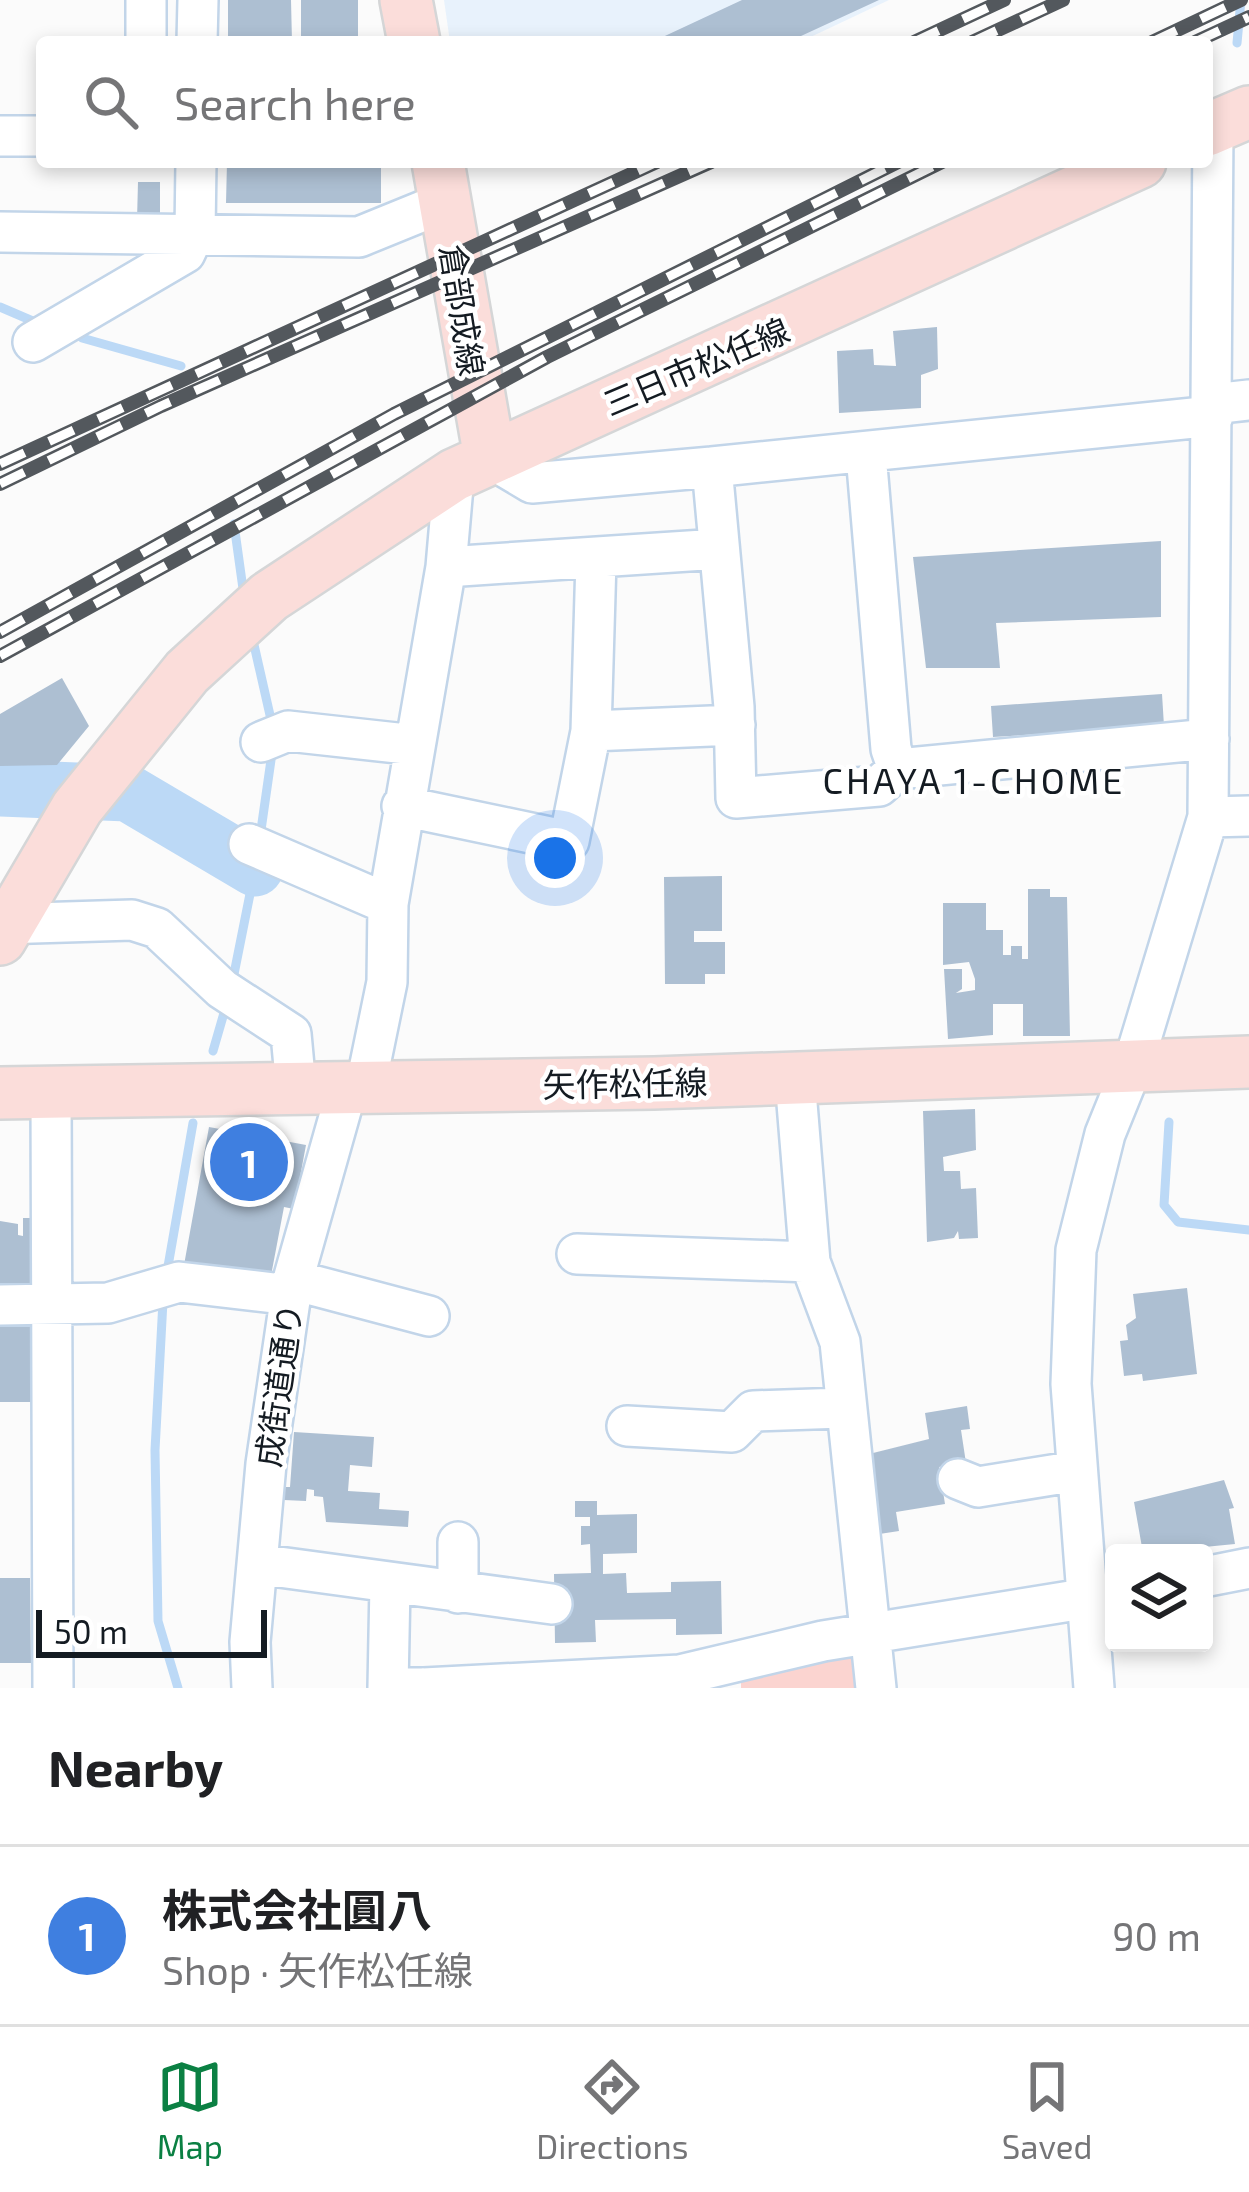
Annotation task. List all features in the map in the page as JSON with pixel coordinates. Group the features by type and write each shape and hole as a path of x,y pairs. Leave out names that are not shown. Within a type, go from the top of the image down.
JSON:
{"main road":[{"path":"406,0 414,36"},
{"name":"三日市松任線","path":"3,929 77,808 187,672 268,597 472,466 809,317 1127,168"},
{"name":"倉部成線","path":"442,182 472,466"},
{"name":"矢作松任線","path":"0,1093 795,1079 1249,1062"}],"street":[{"path":"146,0 146,36"},
{"path":"197,36 198,0"},
{"path":"1094,1688 1100,1597 1077,1471 1071,1384 1076,1250 1105,1134 1133,1065 1208,817 1225,407 1223,123"},
{"path":"0,136 36,136"},
{"path":"33,342 185,254 195,232 196,168"},
{"path":"0,232 359,237 442,182"},
{"path":"472,466 532,483 866,454 1225,407"},
{"path":"866,454 891,749 898,769"},
{"name":"成街道通り","path":"252,1688 257,1564 292,1288 387,982 388,904 402,806 446,566 472,466"},
{"path":"712,467 735,725 736,798 879,786 898,769 1209,739"},
{"path":"446,566 719,550"},
{"path":"402,806 569,841 591,731 596,560"},
{"path":"591,731 735,725"},
{"path":"274,737 415,745"},
{"path":"1208,817 1249,817"},
{"path":"258,848 388,904"},
{"path":"3,929 131,920 157,928 230,995 291,1034 296,1088"},
{"path":"795,1079 810,1262 840,1342 843,1408 874,1636 876,1688"},
{"path":"51,1093 53,1688"},
{"path":"578,1254 810,1262"},
{"path":"0,1305 108,1303 166,1286 292,1288 429,1316"},
{"path":"627,1426 731,1432 753,1411 843,1408"},
{"path":"958,1479 978,1487 1077,1471"},
{"path":"458,1541 458,1593"},
{"path":"257,1564 553,1604"},
{"path":"1213,1575 1249,1568"},
{"path":"390,1584 388,1687 423,1688 680,1675 823,1641 1100,1597"}],"shaded area":[{"path":"444,0 889,0 813,36 449,36"},
{"path":"855,1638 858,1688 741,1688 741,1661"}],"building":[{"path":"228,0 291,0 292,36 228,36"},
{"path":"301,0 358,0 358,36 301,36"},
{"path":"742,0 879,0 801,36 665,36"},
{"path":"227,168 381,168 381,203 226,203"},
{"path":"138,182 160,182 160,220 137,220"},
{"path":"937,327 938,369 921,375 921,408 839,413 837,351 873,349 874,365 896,366 893,331"},
{"path":"1161,541 1161,617 996,623 1000,668 926,668 913,557"},
{"path":"62,678 89,726 57,765 0,766 0,714"},
{"path":"1162,694 1164,726 993,737 991,706"},
{"path":"722,876 722,931 694,931 694,942 725,942 725,974 705,974 705,984 665,984 664,877"},
{"path":"1028,889 1050,889 1050,897 1067,897 1070,1036 1023,1036 1023,1004 993,1004 993,1035 948,1039 944,969 962,969 962,989 956,993 975,990 975,979 969,962 943,965 943,903 986,903 986,930 1003,930 1003,955 1011,955 1011,946 1022,946 1022,959 1028,959"},
{"path":"975,1109 976,1150 943,1157 944,1171 960,1171 961,1189 976,1188 978,1238 959,1239 958,1231 954,1238 927,1242 923,1111"},
{"path":"209,1127 306,1145 294,1209 284,1207 270,1281 184,1265"},
{"path":"23,1218 42,1218 36,1291 0,1291 0,1221 18,1224 18,1235 23,1236"},
{"path":"1187,1288 1197,1374 1143,1381 1142,1374 1124,1376 1120,1341 1128,1340 1126,1325 1136,1318 1133,1294"},
{"path":"39,1318 40,1402 0,1402 0,1319"},
{"path":"967,1406 970,1429 961,1430 966,1463 939,1467 945,1504 896,1512 899,1531 873,1535 861,1456 929,1439 925,1413"},
{"path":"294,1432 374,1437 372,1467 350,1465 348,1491 380,1493 379,1509 409,1511 408,1527 326,1522 323,1497 314,1496 314,1490 307,1489 306,1501 284,1500 285,1487 290,1487"},
{"path":"1224,1480 1234,1508 1229,1509 1235,1544 1141,1544 1134,1502"},
{"path":"575,1501 597,1501 597,1515 637,1514 637,1553 603,1554 603,1574 626,1573 627,1593 671,1592 671,1582 721,1581 722,1634 676,1635 676,1619 595,1620 596,1642 555,1643 554,1574 591,1573 590,1544 581,1545 581,1526 590,1526 590,1517 575,1517"},
{"path":"0,1578 30,1578 31,1663 0,1663"}],"waterway":[{"path":"1237,43 1241,0"},
{"path":"0,307 35,322"},
{"path":"82,338 181,366"},
{"path":"234,524 244,596"},
{"path":"252,636 272,724"},
{"path":"260,837 273,746"},
{"path":"0,788 128,793 255,868"},
{"path":"232,984 257,859"},
{"path":"213,1051 226,1006"},
{"path":"1169,1122 1164,1205 1178,1222 1249,1230"},
{"path":"167,1272 193,1123"},
{"path":"163,1301 155,1450 158,1621 178,1688"}],"railway":[{"path":"927,36 1004,0"},
{"path":"985,36 1063,0"},
{"path":"1165,36 1241,0"},
{"path":"1208,36 1249,17"},
{"path":"0,464 644,168"},
{"path":"0,484 161,406 697,168"},
{"path":"0,632 394,414 886,168"},
{"path":"0,656 547,357 930,168"}],"place":[{"name":"株式会社圓八","path":"249,1162"}],"district":[{"name":"CHAYA 1-CHOME","path":"974,779"}]}
